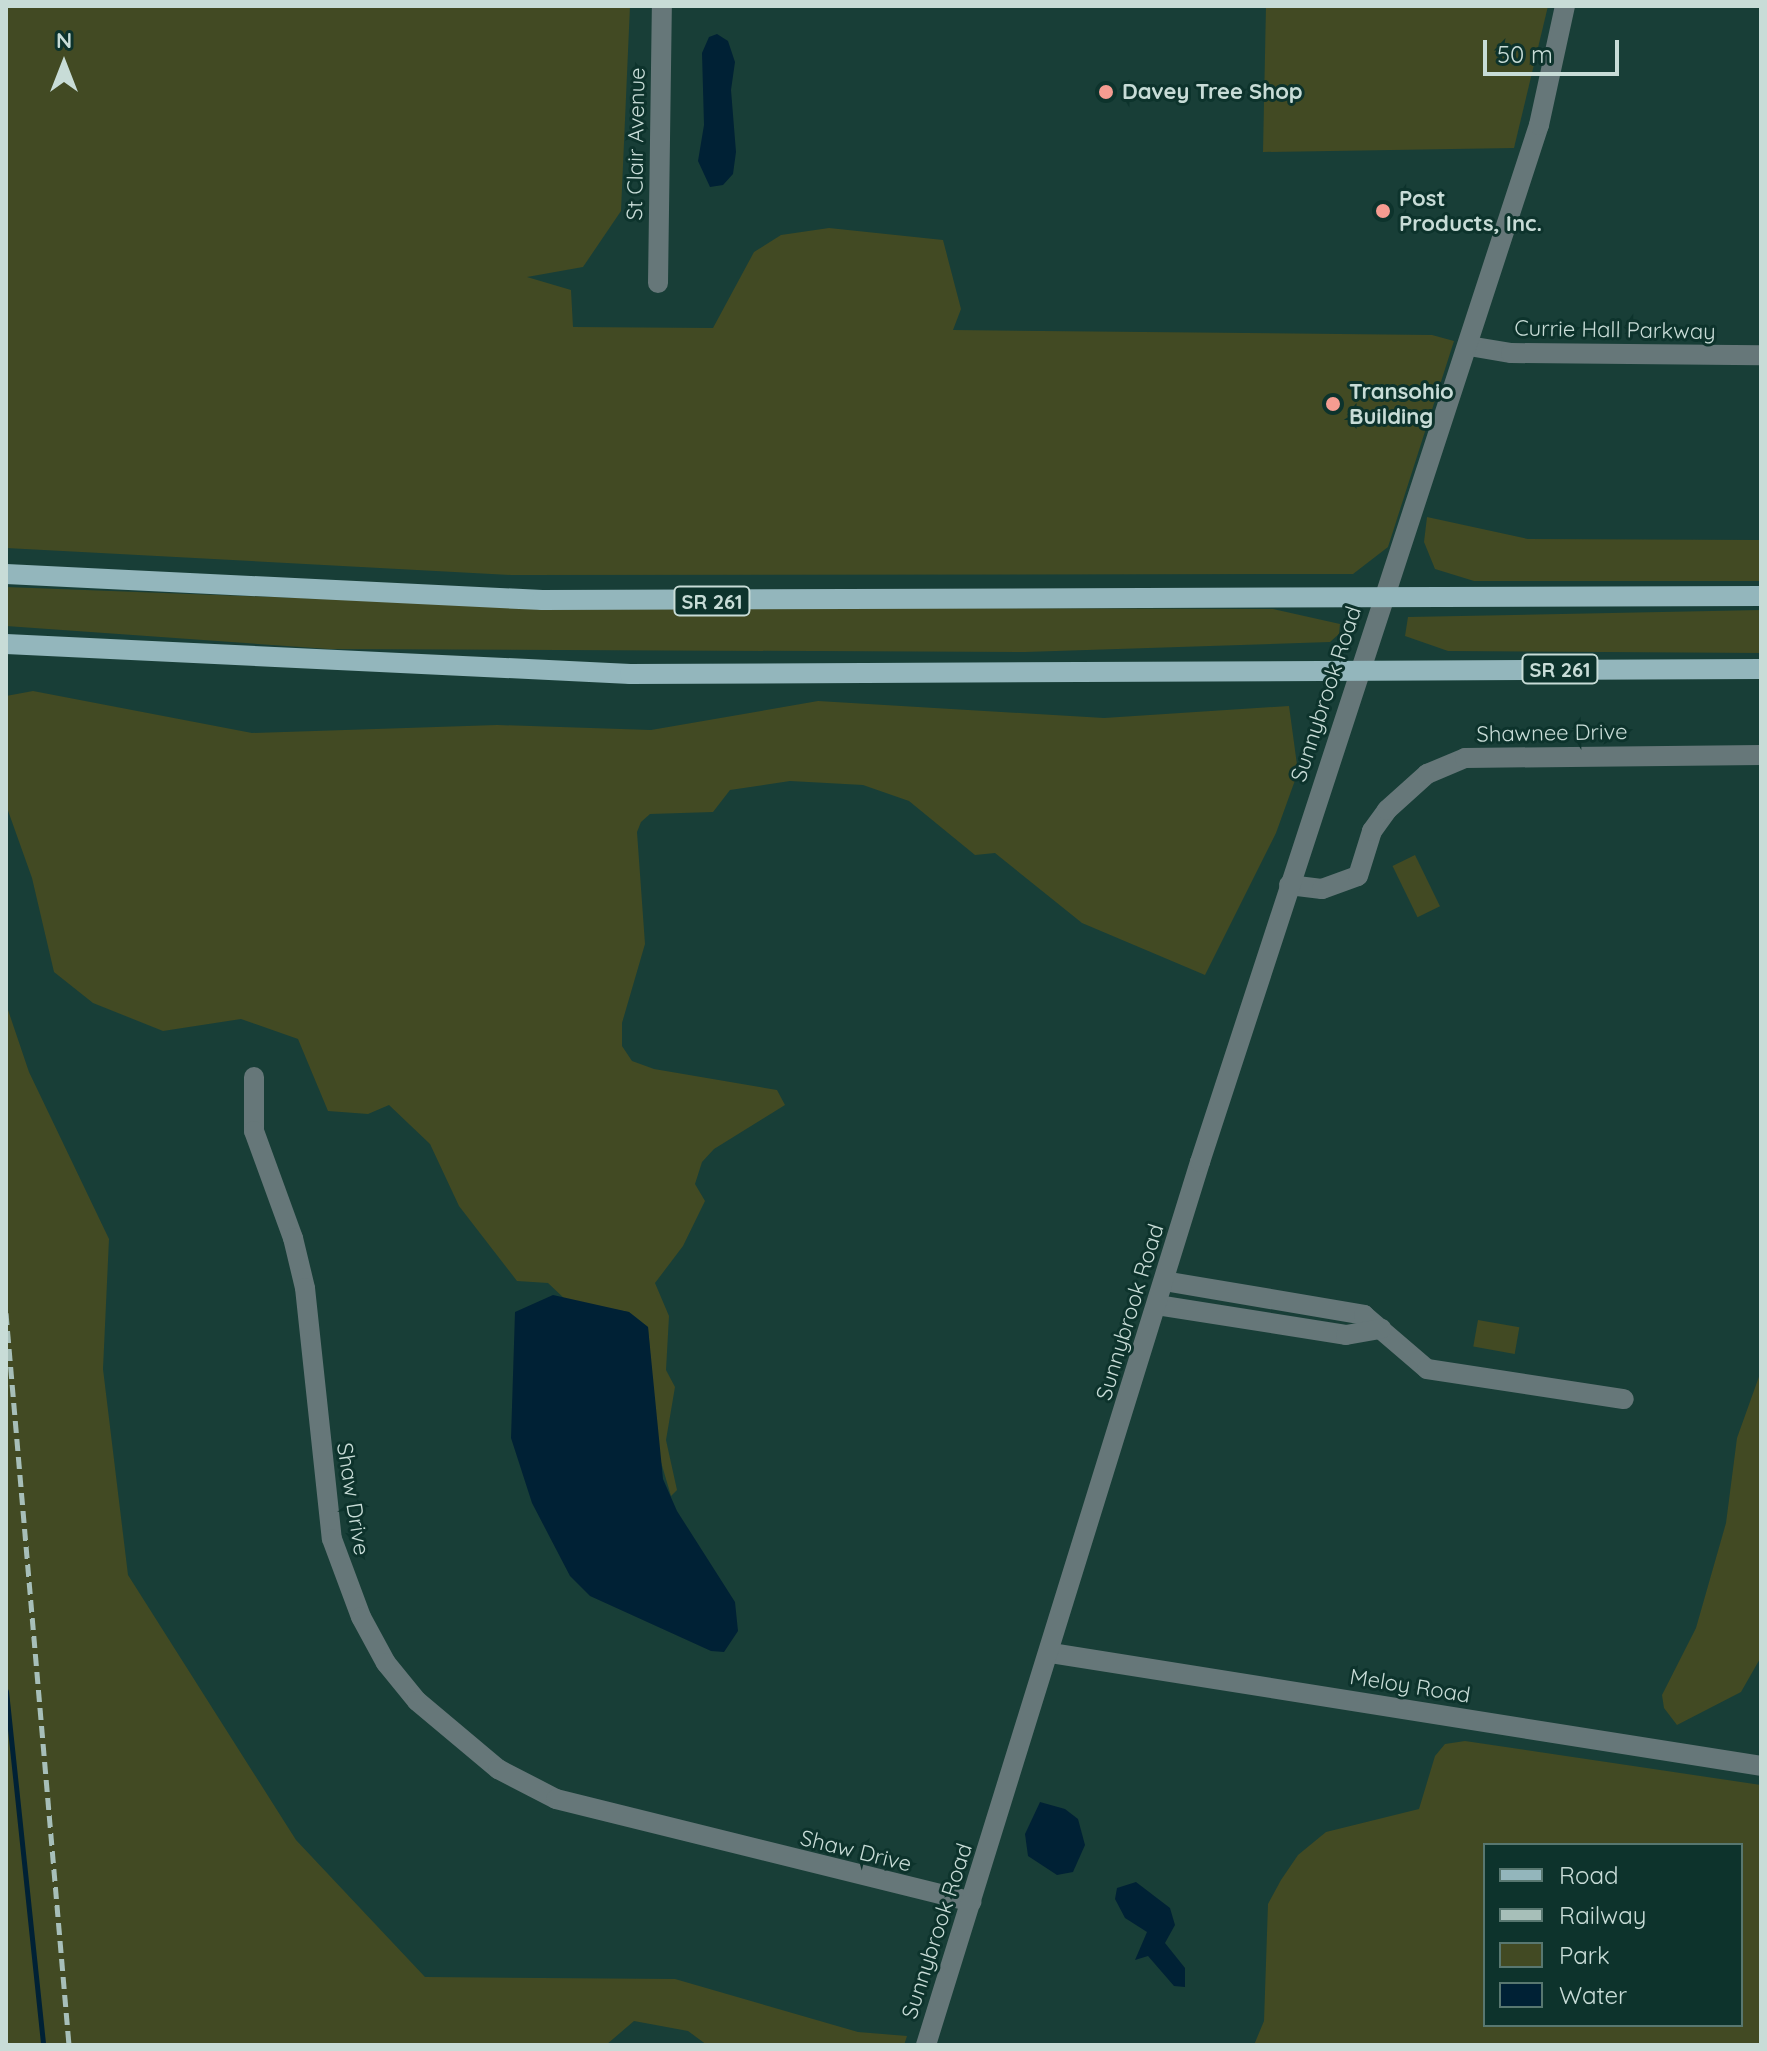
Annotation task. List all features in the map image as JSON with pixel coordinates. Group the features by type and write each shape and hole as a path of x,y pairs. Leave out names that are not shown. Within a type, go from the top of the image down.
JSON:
{"main road":[{"name":"SR 261","path":"6,574 542,600 1761,596"},
{"name":"SR 261","path":"6,644 630,674 1761,669"}],"street":[{"name":"St Clair Avenue","path":"658,283 662,6"},
{"name":"Sunnybrook Road","path":"926,2045 1289,885 1469,346 1539,125 1565,6"},
{"name":"Currie Hall Parkway","path":"1469,346 1511,353 1761,355"},
{"name":"Shawnee Drive","path":"1289,885 1332,888 1358,876 1372,831 1387,810 1427,774 1465,758 1761,755"},
{"name":"Shaw Drive","path":"254,1077 254,1131 290,1227 305,1288 332,1539 361,1617 386,1663 417,1701 498,1769 567,1803 971,1902"},
{"path":"1164,1281 1348,1310 1381,1329 1427,1369 1624,1399"},
{"path":"1157,1305 1346,1335 1381,1329"},
{"name":"Meloy Road","path":"1051,1653 1761,1766"}],"green space":[{"path":"6,6 630,6 621,211 583,267 527,277 571,290 573,327 713,328 754,252 781,235 829,228 943,240 961,309 953,330 1432,335 1454,341 1388,547 1353,574 511,575 6,548"},
{"path":"1266,6 1548,6 1514,148 1263,152"},
{"path":"1427,517 1528,539 1761,540 1761,581 1474,581 1435,569 1424,542"},
{"path":"6,587 537,607 1273,609 1340,624 1339,634 1330,642 1025,652 329,649 6,626"},
{"path":"1761,610 1761,653 1448,651 1405,636 1408,617"},
{"path":"33,691 252,733 497,725 651,730 818,701 1104,718 1289,706 1298,772 1276,833 1205,975 1082,923 995,853 975,855 909,801 863,785 790,781 730,790 713,812 650,814 641,822 637,832 645,944 622,1023 622,1046 632,1061 654,1069 777,1090 785,1105 714,1149 702,1162 695,1184 705,1201 683,1246 655,1283 669,1316 666,1370 675,1387 666,1440 677,1490 671,1496 658,1452 648,1327 629,1312 567,1301 548,1283 517,1281 459,1206 430,1144 389,1105 368,1114 328,1111 298,1039 241,1019 163,1031 93,1003 54,972 32,878 6,805 6,696"},
{"path":"1415,855 1440,906 1418,917 1393,866"},
{"path":"6,1004 29,1072 109,1239 103,1369 128,1575 296,1840 425,1977 675,1979 858,2032 907,2036 904,2045 707,2045 688,2031 634,2021 606,2045 6,2045"},
{"path":"1478,1320 1519,1327 1515,1354 1473,1347"},
{"path":"1761,1371 1761,1657 1741,1692 1677,1725 1664,1708 1662,1695 1696,1628 1726,1523 1737,1438"},
{"path":"1465,1741 1761,1785 1761,2045 1254,2045 1264,2021 1268,1904 1281,1880 1298,1855 1326,1832 1419,1809 1435,1756 1445,1744"}],"water":[{"path":"717,34 728,41 735,62 731,90 736,152 733,174 723,185 710,187 698,161 704,125 702,53 709,37"},
{"path":"553,1295 629,1312 648,1327 663,1479 677,1511 735,1602 738,1631 724,1652 711,1651 590,1596 570,1576 532,1503 511,1438 515,1312"},
{"path":"1040,1802 1065,1809 1078,1819 1085,1845 1073,1872 1057,1875 1028,1856 1025,1834"},
{"path":"1136,1882 1170,1908 1175,1925 1165,1943 1185,1968 1185,1987 1174,1986 1148,1956 1135,1960 1147,1932 1125,1918 1115,1899 1117,1888"}],"waterway":[{"path":"6,1691 43,2045"}],"railway":[{"path":"6,1313 69,2045"}],"place":[{"name":"Davey Tree Shop","path":"1106,92"},
{"name":"Post Products, Inc.","path":"1383,211"},
{"name":"Transohio Building","path":"1333,404"}]}
